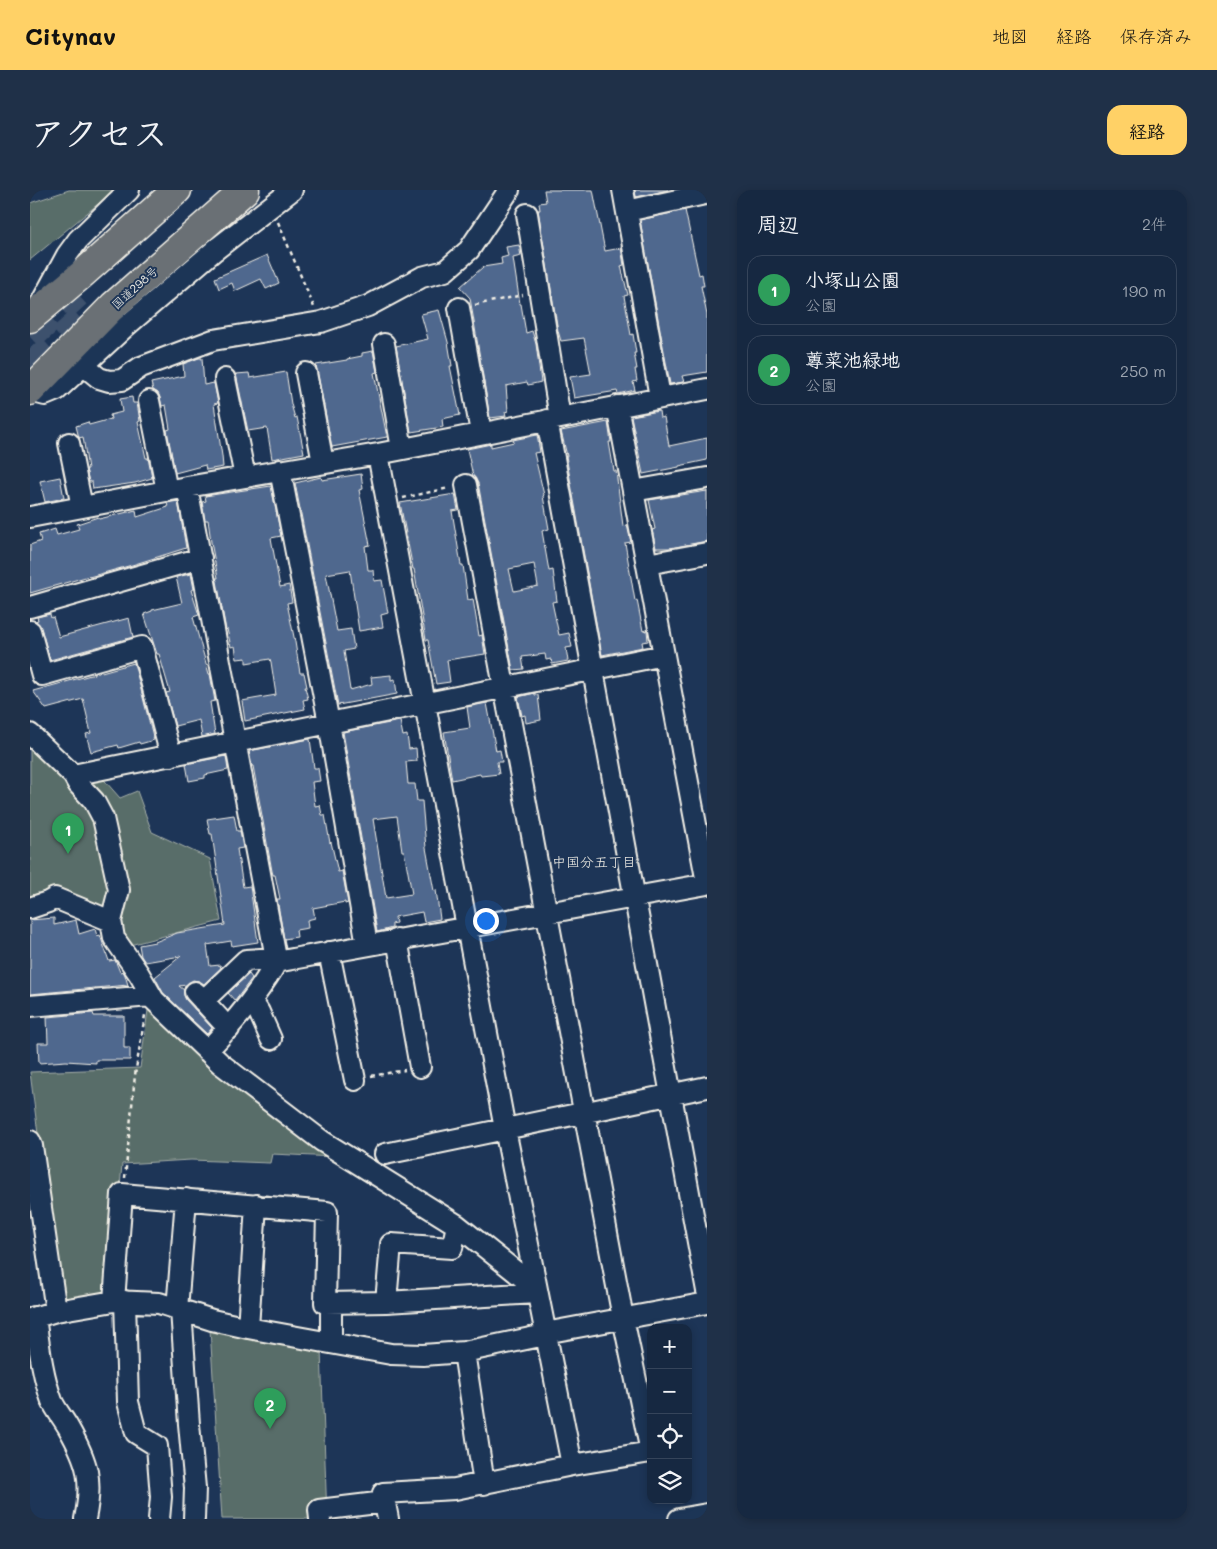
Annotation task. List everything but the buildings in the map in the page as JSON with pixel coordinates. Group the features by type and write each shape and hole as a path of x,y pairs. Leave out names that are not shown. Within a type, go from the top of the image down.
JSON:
{"highway":[{"path":"33,316 177,190"},
{"name":"国道298号","path":"30,391 113,306 245,190"}],"street":[{"path":"33,316 67,255 78,240 129,190"},
{"path":"30,391 45,395 58,390 83,365 215,250 292,190"},
{"path":"83,365 99,378 109,381 122,380 141,367 213,340 321,322 368,306 422,277 445,271 469,250 508,190"},
{"path":"623,190 660,397"},
{"path":"627,211 705,197"},
{"path":"527,214 540,292 553,419 593,670 707,1291"},
{"path":"459,308 481,433"},
{"path":"384,344 402,449"},
{"path":"306,373 323,463"},
{"path":"225,379 245,477"},
{"path":"30,517 280,470 378,454 707,389"},
{"path":"149,401 167,491"},
{"path":"229,1029 199,996 246,960 276,960 329,952 707,884 618,406"},
{"path":"70,443 82,507"},
{"path":"378,454 466,927 572,1465"},
{"path":"280,470 330,723 367,945"},
{"path":"634,491 707,478"},
{"path":"320,1519 319,1510 386,1510 383,1493 484,1484 572,1465 650,1452 466,485"},
{"path":"187,487 276,960 252,1001 229,1029 207,1051"},
{"path":"647,564 707,553"},
{"path":"30,607 201,558"},
{"path":"30,631 42,675 142,647 171,756"},
{"path":"73,775 664,655"},
{"path":"30,734 73,775 78,784 94,801 103,818 119,890 111,920 114,938 139,974 149,996 221,1064 322,1141 457,1225 537,1291"},
{"path":"30,908 55,898 111,920"},
{"path":"396,939 420,1066"},
{"path":"329,952 354,1080"},
{"path":"30,1006 149,996"},
{"path":"252,1001 260,1012 271,1039"},
{"path":"385,1154 707,1088"},
{"path":"30,1141 56,1311"},
{"path":"159,1519 161,1497 157,1446 136,1433 128,1402 119,1301 122,1194 327,1212 325,1303 386,1302 537,1291"},
{"path":"186,1199 179,1309 195,1488 194,1519"},
{"path":"248,1328 256,1205"},
{"path":"386,1302 391,1244 452,1248 457,1225"},
{"path":"85,1519 89,1496 86,1468 82,1454 52,1401 32,1318 56,1311 119,1301 158,1303 212,1320 248,1328 391,1354 423,1355 464,1352 707,1302"},
{"path":"330,1343 331,1303"},
{"path":"464,1352 484,1484"},
{"path":"679,1519 707,1514"}],"path":[{"path":"271,206 321,322"},
{"path":"459,308 540,292"},
{"path":"386,501 466,485"},
{"path":"122,1194 135,1076 149,996"},
{"path":"354,1080 420,1066"}],"green space":[{"path":"69,190 115,190 30,260 30,203"},
{"path":"30,746 90,804 113,888 109,908 30,901"},
{"path":"98,773 120,798 137,791 152,832 210,859 221,921 126,946 119,933 122,889 81,781"},
{"path":"149,1003 334,1157 272,1154 270,1163 191,1160 122,1164 111,1291 60,1305 30,1072 140,1068"},
{"path":"210,1329 321,1349 327,1519 222,1519"}],"tunnel":[{"path":"30,337 77,294"},
{"path":"30,367 92,311"}],"place":[{"name":"小塚山公園","path":"68,854"},
{"name":"蓴菜池緑地","path":"270,1429"}],"district":[{"name":"中国分五丁目","path":"594,862"}]}
